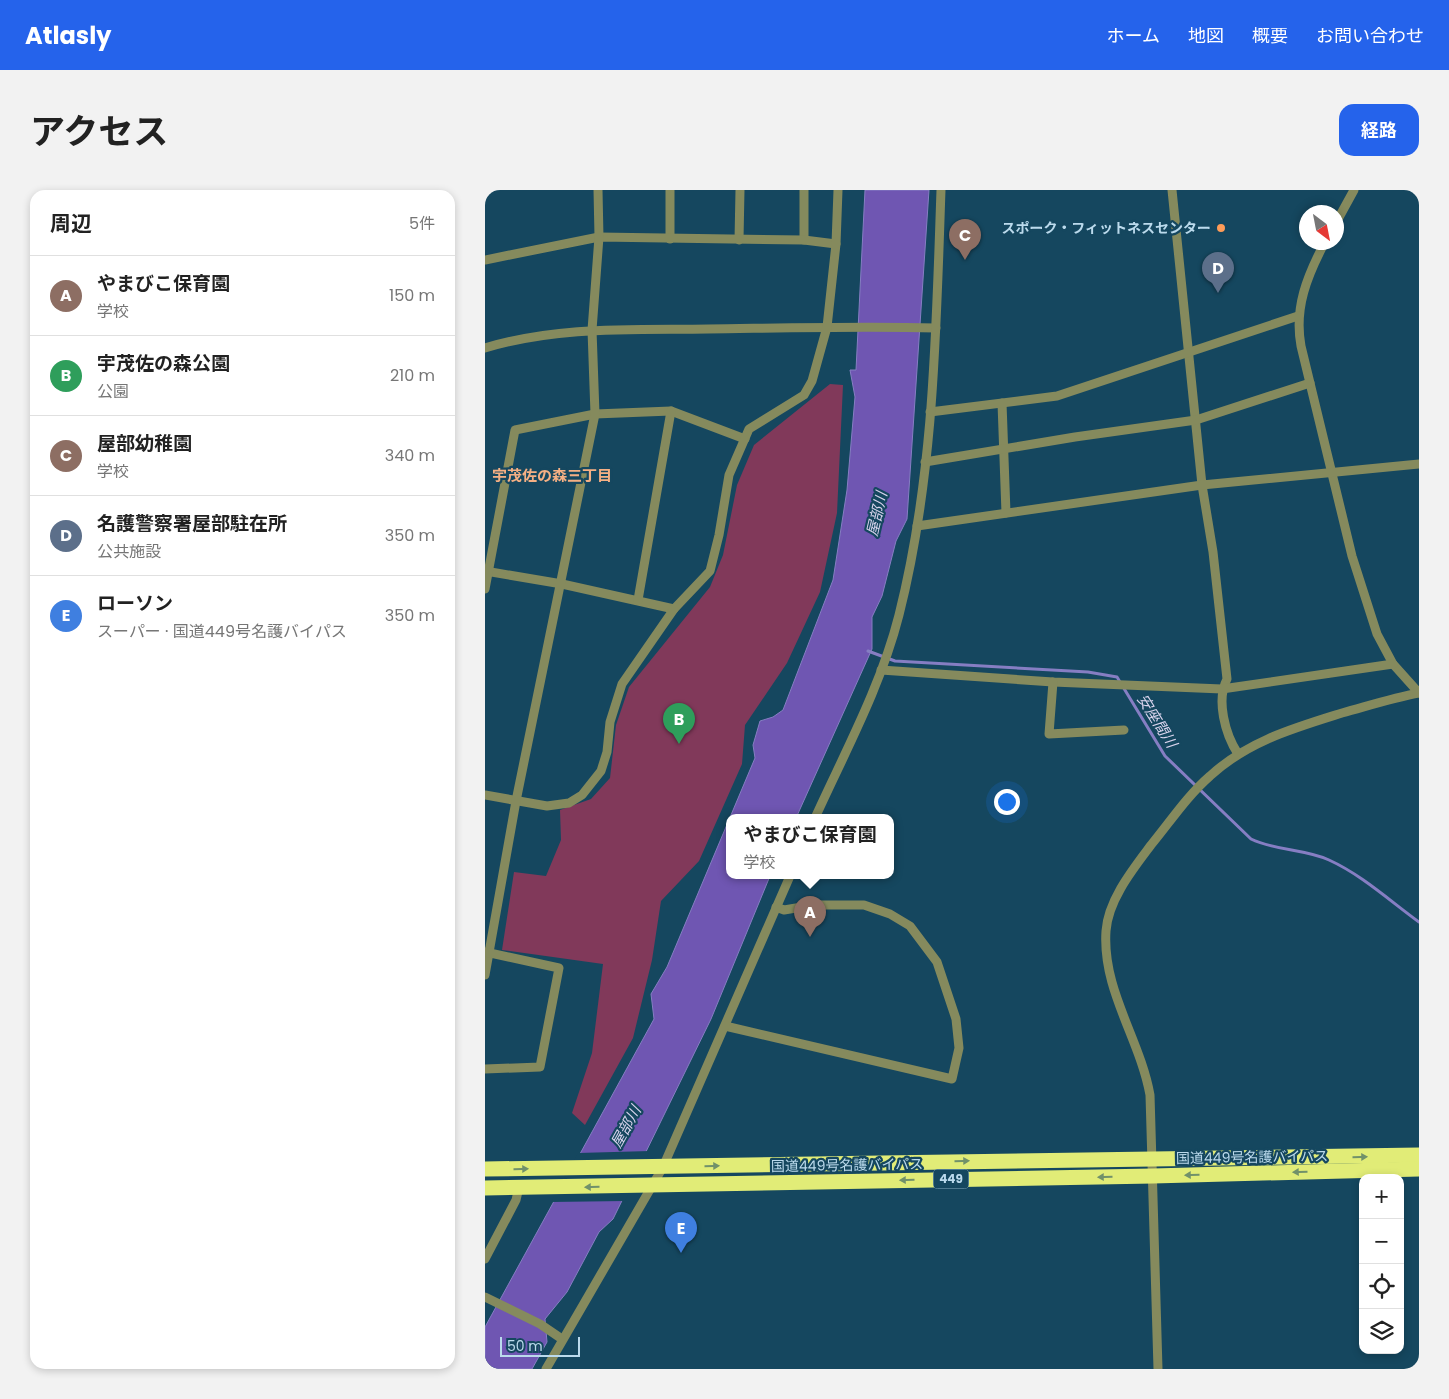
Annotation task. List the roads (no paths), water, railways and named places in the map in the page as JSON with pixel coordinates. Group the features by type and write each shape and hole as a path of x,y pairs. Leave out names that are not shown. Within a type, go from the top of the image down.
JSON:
{"highway":[{"name":"国道449号名護バイパス","path":"485,1169 1419,1155"},
{"name":"国道449号名護バイパス","path":"485,1188 1153,1176 1419,1169"}],"street":[{"path":"485,975 487,953 516,801 595,414 593,330 599,237 597,190"},
{"path":"670,190 670,239"},
{"path":"739,240 740,190"},
{"path":"803,190 804,240"},
{"path":"485,795 547,806 569,803 582,795 601,771 607,752 610,722 621,684 674,609 710,571 719,535 729,475 749,429 804,395 812,381 827,327 836,244 839,190"},
{"path":"817,814 881,670 898,617 917,526 930,412 936,328 941,190"},
{"path":"1172,190 1202,485 1213,552 1227,679 1222,689 1228,735 1238,754"},
{"path":"1344,208 1354,190"},
{"path":"485,260 599,237 804,240 836,244"},
{"path":"1158,1369 1154,1158 1150,1095 1146,1072 1118,1002 1108,969 1106,931 1110,912 1120,892 1143,856 1197,788 1238,754 1265,738 1307,724 1419,693 1393,664 1377,634 1352,556 1297,327 1299,301 1321,250"},
{"path":"930,412 1057,396 1298,316"},
{"path":"485,348 547,334 593,330 827,327 936,328"},
{"path":"925,462 1195,420 1310,383"},
{"path":"1002,403 1006,513"},
{"path":"485,589 515,430 595,414 671,411 745,439"},
{"path":"638,600 671,411"},
{"path":"917,526 1202,485 1332,470 1419,464"},
{"path":"487,571 561,584 674,609"},
{"path":"881,670 1053,682 1222,689 1393,664"},
{"path":"1053,682 1049,734 1124,730"},
{"path":"546,1369 663,1167 789,879"},
{"path":"725,1026 952,1079 959,1048 956,1019 937,962 909,926 890,914 864,906 814,905 784,910 776,906"},
{"path":"485,1069 540,1067 559,968 487,953"},
{"path":"485,1259 516,1200 519,1187"},
{"path":"485,1297 541,1324 562,1339"}],"water":[{"name":"屋部川","path":"865,190 929,190 907,519 896,541 882,596 872,617 872,649 798,814 731,814 755,758 753,745 760,721 773,717 783,710 833,580 847,490 855,397 850,370 856,370"},
{"name":"屋部川","path":"726,827 726,879 769,879 711,1019 613,1219 599,1232 567,1292 545,1319 547,1342 532,1369 485,1369 485,1327 654,1019 651,994 667,967"}],"waterway":[{"name":"安座間川","path":"868,651 895,661 1088,672 1117,677 1165,756 1251,839 1270,846 1320,856 1329,860 1364,881 1419,922"}],"place":[{"name":"スポーク・フィットネスセンター","path":"1221,228"},
{"name":"屋部幼稚園","path":"965,260"},
{"name":"名護警察署屋部駐在所","path":"1218,293"},
{"name":"宇茂佐の森公園","path":"679,744"},
{"name":"やまびこ保育園","path":"810,937"},
{"name":"ローソン","path":"681,1253"}],"district":[{"name":"宇茂佐の森三丁目","path":"552,476"}]}
